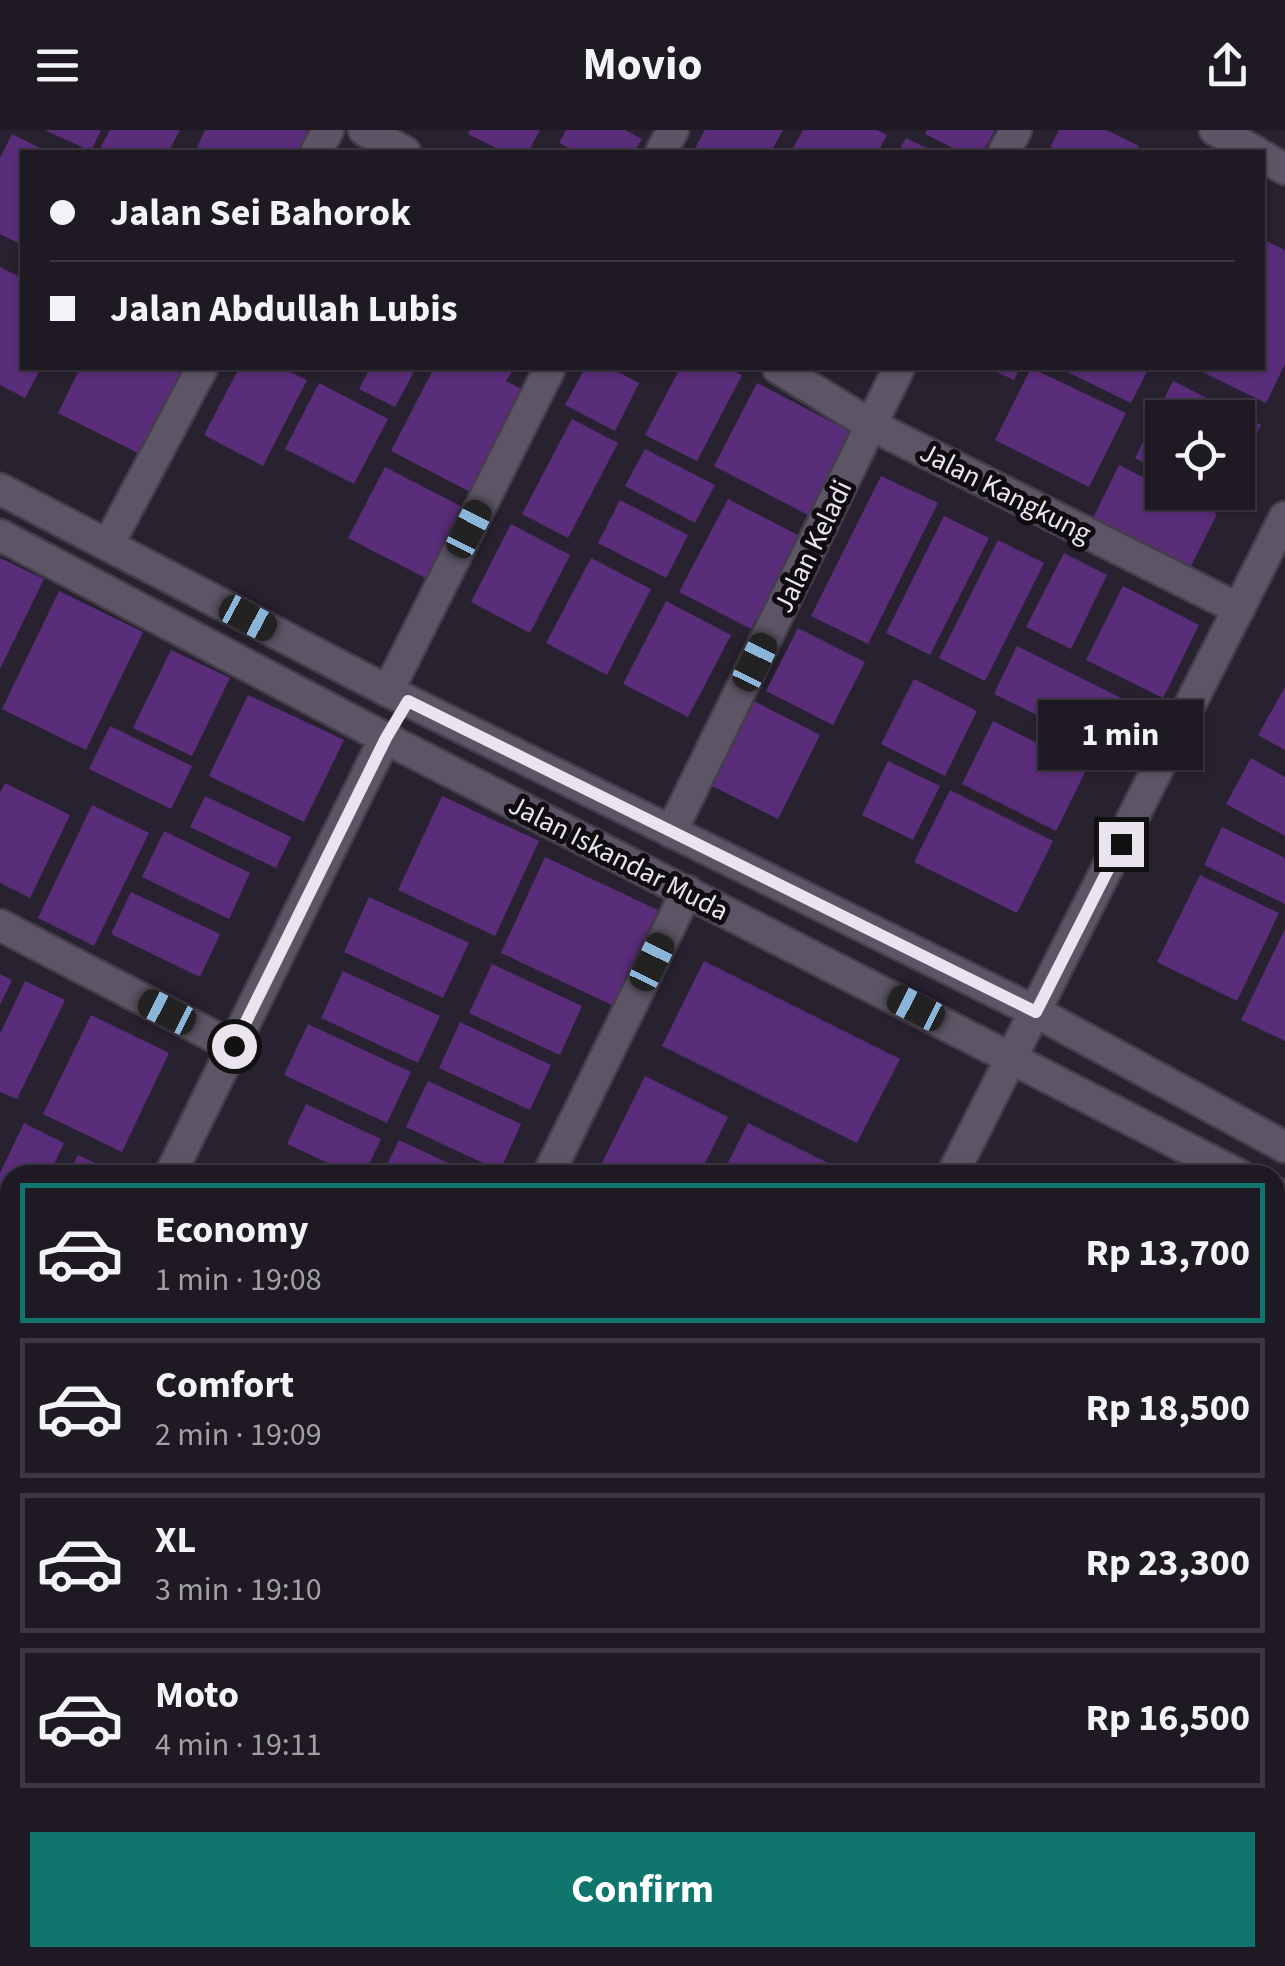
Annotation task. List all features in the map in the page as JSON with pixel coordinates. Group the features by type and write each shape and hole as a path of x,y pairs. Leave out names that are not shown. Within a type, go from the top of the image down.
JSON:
{"street":[{"path":"364,130 401,150"},
{"path":"1215,130 1252,150"},
{"path":"108,545 201,370"},
{"path":"175,1165 386,738 398,696 549,370"},
{"name":"Jalan Kangkung","path":"781,370 871,424 1239,608"},
{"name":"Jalan Keladi","path":"672,832 898,370"},
{"name":"Jalan Iskandar Muda","path":"0,490 705,851 1036,1012 1285,1147"},
{"path":"957,1165 1285,517"},
{"name":"Jalan Iskandar Muda","path":"0,535 386,738 1220,1165"},
{"path":"553,1165 705,851"},
{"path":"0,925 234,1046"}],"building":[{"path":"44,130 101,130 89,150"},
{"path":"110,130 180,130 169,150 99,150"},
{"path":"205,130 311,133 303,150 196,150"},
{"path":"470,130 540,130 529,150 500,150 468,134"},
{"path":"566,130 625,130 642,139 635,150 573,150 559,143"},
{"path":"705,130 783,130 772,150 694,150"},
{"path":"803,130 877,130 887,135 879,150 792,150"},
{"path":"927,130 995,130 984,150 957,150 925,134"},
{"path":"1059,130 1106,130 1139,146 1137,150 1049,150"},
{"path":"12,134 44,150 20,150 20,244 0,234 0,158"},
{"path":"906,138 931,150 899,150"},
{"path":"1265,240 1285,250 1285,364 1266,403 1198,370 1265,370"},
{"path":"0,267 20,277 20,370 40,370 25,398 0,385"},
{"path":"79,370 182,370 140,454 58,413"},
{"path":"238,370 286,370 307,380 263,466 204,435"},
{"path":"369,370 415,370 395,407 359,389"},
{"path":"433,370 513,370 506,381 533,395 480,497 391,451"},
{"path":"584,370 614,370 639,383 615,431 565,405"},
{"path":"679,370 732,370 742,375 697,461 645,435"},
{"path":"992,370 1019,370 1014,380"},
{"path":"1030,370 1126,413 1089,487 995,440"},
{"path":"1066,370 1148,370 1131,403"},
{"path":"1173,381 1211,400 1164,400"},
{"path":"319,383 388,419 354,484 285,449"},
{"path":"757,383 851,432 808,515 714,466"},
{"path":"572,419 618,443 568,538 522,514"},
{"path":"1145,438 1145,463 1135,458"},
{"path":"645,449 715,485 695,523 625,486"},
{"path":"1119,465 1145,478 1145,510 1209,510 1217,514 1191,566 1093,518"},
{"path":"385,467 472,512 435,583 348,538"},
{"path":"881,476 938,503 868,644 811,616"},
{"path":"728,499 800,536 751,629 679,592"},
{"path":"620,500 688,535 666,578 598,543"},
{"path":"944,516 989,538 930,655 886,633"},
{"path":"511,524 570,555 530,633 471,602"},
{"path":"998,540 1044,563 985,681 939,658"},
{"path":"1064,553 1107,575 1071,649 1026,627"},
{"path":"0,558 44,579 0,669"},
{"path":"591,558 651,589 607,675 546,643"},
{"path":"1123,586 1199,625 1163,698 1086,660"},
{"path":"59,591 143,632 86,750 2,709"},
{"path":"666,601 731,635 688,717 623,684"},
{"path":"798,628 865,662 833,725 766,691"},
{"path":"1017,646 1121,698 1098,745 994,694"},
{"path":"171,650 230,678 192,756 133,728"},
{"path":"914,679 977,711 945,776 881,744"},
{"path":"1285,687 1285,750 1258,735"},
{"path":"248,695 344,740 304,822 209,776"},
{"path":"750,699 820,735 778,819 708,784"},
{"path":"993,721 1087,768 1056,831 962,784"},
{"path":"110,726 192,766 171,809 89,769"},
{"path":"1251,758 1285,777 1285,836 1226,804"},
{"path":"888,761 940,786 913,840 862,815"},
{"path":"5,783 70,815 30,898 0,883 0,793"},
{"path":"950,790 1053,841 1017,913 914,862"},
{"path":"205,796 291,837 276,868 190,827"},
{"path":"442,796 539,841 495,936 398,890"},
{"path":"92,805 149,833 94,946 38,918"},
{"path":"1222,827 1285,858 1285,904 1204,865"},
{"path":"164,831 250,873 229,919 142,877"},
{"path":"545,857 658,910 614,1006 501,953"},
{"path":"1200,875 1279,913 1237,1001 1157,962"},
{"path":"131,892 220,934 200,977 111,934"},
{"path":"369,897 469,943 443,998 344,952"},
{"path":"1285,929 1285,1041 1241,1020"},
{"path":"704,961 900,1059 857,1143 662,1046"},
{"path":"492,964 582,1006 560,1055 469,1013"},
{"path":"343,971 440,1016 418,1063 321,1018"},
{"path":"0,974 12,980 0,1005"},
{"path":"25,981 65,1000 17,1099 0,1092 0,1034"},
{"path":"91,1015 169,1053 122,1152 43,1114"},
{"path":"460,1022 551,1065 530,1110 439,1068"},
{"path":"308,1024 411,1072 387,1123 284,1075"},
{"path":"645,1076 728,1117 704,1165 601,1165"},
{"path":"428,1081 521,1124 503,1165 487,1165 406,1127"},
{"path":"306,1104 381,1139 369,1165 332,1165 287,1144"},
{"path":"24,1123 64,1143 54,1165 4,1165"},
{"path":"748,1123 832,1165 727,1165"},
{"path":"399,1140 452,1165 387,1165"},
{"path":"78,1155 99,1165 73,1165"}],"route":[{"path":"234,1046 408,701 1036,1012 1121,844"}]}
